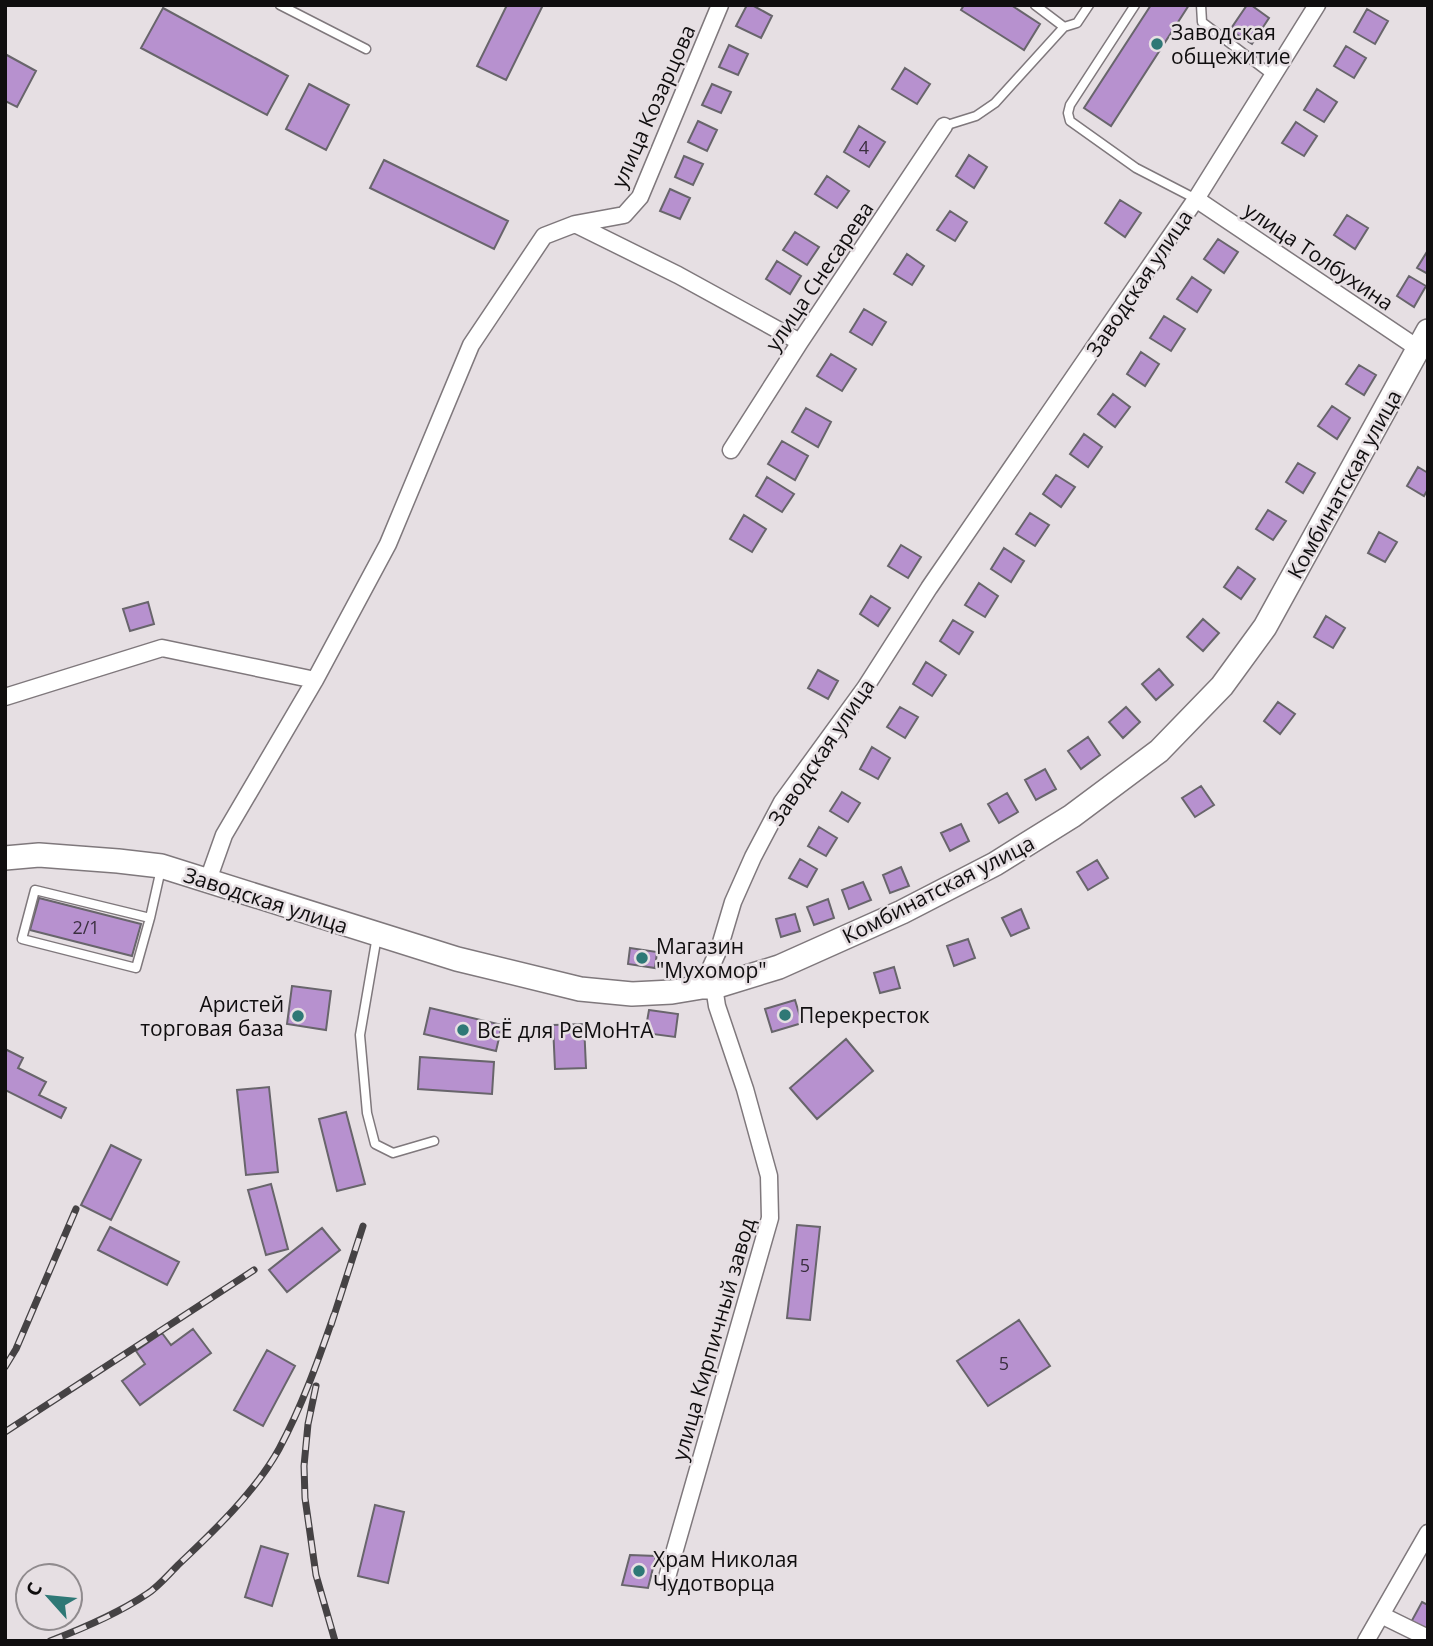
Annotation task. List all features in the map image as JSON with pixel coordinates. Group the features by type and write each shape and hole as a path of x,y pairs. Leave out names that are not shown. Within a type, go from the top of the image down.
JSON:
{"main road":[{"name":"Комбинатская улица","path":"708,987 779,967 902,912 995,864 1072,816 1159,751 1222,686 1265,627 1423,340"},
{"name":"Заводская улица","path":"6,855 39,855 161,866 457,959 580,989 632,994 708,987"}],"street":[{"name":"улица Козарцова","path":"208,880 224,835 315,680 388,544 471,345 544,236 575,224 624,215 640,197 720,5"},
{"name":"Заводская улица","path":"708,987 733,902 782,802 865,688 929,588 1196,199 1317,5"},
{"name":"улица Снесарева","path":"731,450 944,126"},
{"name":"улица Толбухина","path":"1196,199 1423,340"},
{"path":"575,224 678,275 800,342"},
{"path":"5,697 162,648 315,680"},
{"name":"улица Кирпичный завод","path":"666,1581 770,1218 769,1175 745,1088 708,987"},
{"path":"1366,1641 1428,1534"},
{"path":"1381,1615 1428,1638"}],"lane":[{"path":"280,5 366,49"},
{"path":"1035,5 1064,27"},
{"path":"944,126 976,116 995,103 1064,27 1077,23 1089,5"},
{"path":"1135,5 1070,105 1070,121 1136,168 1196,199"},
{"path":"1201,5 1202,22 1272,75"},
{"path":"150,918 35,890 22,939 136,968 150,918 161,866"},
{"path":"377,935 360,1035 367,1113 375,1144 393,1153 434,1141"}],"building":[{"path":"507,5 543,5 506,80 477,66"},
{"path":"747,5 772,16 761,38 736,26"},
{"path":"964,5 1011,5 1040,24 1024,50 961,10"},
{"path":"1151,5 1189,5 1111,126 1084,108"},
{"path":"1247,5 1269,18 1252,44 1230,30"},
{"path":"163,8 288,76 267,115 141,48"},
{"path":"1367,9 1388,21 1375,44 1354,32"},
{"path":"729,45 748,54 738,75 719,67"},
{"path":"1346,46 1366,58 1354,78 1334,66"},
{"path":"5,54 36,71 17,107 5,101"},
{"path":"905,68 930,84 917,104 892,89"},
{"path":"309,84 349,105 326,150 286,129"},
{"path":"712,84 731,92 721,113 702,105"},
{"path":"1317,89 1337,102 1324,122 1304,110"},
{"path":"698,121 717,130 707,151 688,142"},
{"path":"1296,122 1317,136 1304,156 1282,143"},
{"path":"859,126 885,142 869,167 844,152"},
{"path":"969,155 987,167 974,188 956,176"},
{"path":"684,156 703,164 693,185 675,177"},
{"path":"384,160 508,221 494,249 370,188"},
{"path":"827,176 849,191 837,208 815,194"},
{"path":"670,189 690,198 680,219 660,211"},
{"path":"1120,200 1141,213 1125,237 1105,223"},
{"path":"950,211 967,222 955,241 937,230"},
{"path":"1347,215 1368,228 1355,249 1334,235"},
{"path":"795,232 819,247 807,265 783,250"},
{"path":"1218,239 1238,252 1224,273 1204,259"},
{"path":"1428,250 1428,274 1417,268"},
{"path":"907,254 924,266 912,285 894,274"},
{"path":"777,261 801,276 790,294 766,279"},
{"path":"1409,276 1426,286 1414,307 1397,296"},
{"path":"1192,277 1211,290 1197,312 1177,299"},
{"path":"864,309 886,322 872,345 850,332"},
{"path":"1164,316 1185,329 1171,351 1150,338"},
{"path":"1141,352 1159,364 1145,386 1127,374"},
{"path":"831,354 856,369 842,391 817,376"},
{"path":"1359,365 1376,375 1364,395 1346,384"},
{"path":"1113,394 1130,407 1115,427 1098,414"},
{"path":"1332,406 1350,418 1337,439 1318,426"},
{"path":"806,408 831,422 818,447 792,432"},
{"path":"1084,434 1102,447 1088,467 1070,454"},
{"path":"782,441 808,456 795,480 768,464"},
{"path":"1298,463 1315,473 1303,493 1286,482"},
{"path":"1418,467 1428,473 1428,489 1424,496 1407,486"},
{"path":"1056,475 1075,487 1061,507 1043,494"},
{"path":"767,477 794,494 782,512 756,496"},
{"path":"1268,510 1286,521 1273,540 1256,529"},
{"path":"1030,513 1049,525 1035,546 1016,534"},
{"path":"744,515 766,529 752,552 730,539"},
{"path":"1379,532 1397,542 1385,562 1368,553"},
{"path":"901,545 921,557 908,578 888,566"},
{"path":"1004,548 1024,561 1011,582 991,569"},
{"path":"1238,567 1255,579 1241,599 1224,587"},
{"path":"979,583 998,596 985,617 965,605"},
{"path":"871,596 890,608 878,626 860,614"},
{"path":"148,602 154,624 130,631 123,609"},
{"path":"1326,616 1345,628 1333,648 1314,637"},
{"path":"1203,619 1219,633 1203,651 1187,637"},
{"path":"953,620 973,632 959,654 940,641"},
{"path":"926,662 946,675 932,696 913,684"},
{"path":"1159,669 1173,685 1156,700 1142,684"},
{"path":"818,670 838,681 828,699 808,688"},
{"path":"1278,702 1295,714 1280,734 1264,721"},
{"path":"900,707 918,717 905,738 887,727"},
{"path":"1126,707 1140,722 1123,738 1109,722"},
{"path":"1088,737 1100,755 1081,769 1068,751"},
{"path":"872,747 890,758 878,779 860,769"},
{"path":"1045,769 1056,789 1036,800 1025,780"},
{"path":"1201,786 1214,805 1195,817 1182,798"},
{"path":"842,792 860,803 848,822 830,811"},
{"path":"1007,793 1018,812 999,823 988,804"},
{"path":"961,824 969,841 950,851 941,833"},
{"path":"819,827 837,838 826,856 808,846"},
{"path":"800,859 817,869 807,887 789,878"},
{"path":"1097,860 1108,878 1088,890 1077,872"},
{"path":"901,867 909,886 890,893 883,875"},
{"path":"863,882 871,900 849,909 842,890"},
{"path":"39,898 141,924 132,956 30,930"},
{"path":"828,899 834,918 814,925 807,907"},
{"path":"1021,909 1029,928 1011,936 1002,918"},
{"path":"795,914 800,931 781,937 776,919"},
{"path":"968,939 975,958 954,966 947,946"},
{"name":"Магазин \"Мухомор\"","path":"630,948 657,952 655,968 628,964"},
{"path":"894,967 900,988 880,993 874,973"},
{"path":"292,986 331,991 326,1030 287,1024"},
{"path":"795,1000 802,1023 772,1032 765,1009"},
{"name":"ВсЁ для РеМоНтА","path":"430,1008 502,1025 496,1051 424,1034"},
{"path":"649,1010 678,1014 675,1037 645,1033"},
{"path":"584,1024 586,1068 555,1069 553,1025"},
{"path":"846,1039 873,1071 817,1119 790,1088"},
{"path":"5,1049 23,1058 18,1068 46,1082 39,1095 66,1108 61,1118 5,1090"},
{"path":"420,1057 494,1062 492,1094 418,1089"},
{"path":"269,1087 278,1172 246,1175 237,1090"},
{"path":"346,1112 365,1184 337,1191 319,1119"},
{"path":"111,1145 141,1160 111,1220 81,1205"},
{"path":"271,1184 288,1249 266,1255 248,1190"},
{"path":"797,1225 820,1227 810,1320 787,1318"},
{"path":"110,1227 179,1262 167,1285 98,1250"},
{"path":"322,1228 340,1250 287,1292 269,1270"},
{"path":"1019,1320 1050,1366 988,1406 957,1361"},
{"path":"193,1329 211,1353 140,1405 122,1381 145,1364 136,1351 162,1333 171,1345"},
{"path":"267,1350 295,1366 263,1426 234,1410"},
{"path":"375,1505 404,1512 388,1583 358,1576"},
{"path":"261,1546 288,1554 272,1606 245,1597"},
{"name":"Храм Николая Чудотворца","path":"630,1555 656,1556 648,1588 622,1585"},
{"path":"1422,1602 1428,1605 1428,1634 1410,1624"}],"railway":[{"path":"5,1367 16,1349 76,1209"},
{"path":"331,1325 363,1226"},
{"path":"5,1432 254,1270"},
{"path":"50,1641 88,1626 151,1591 246,1495 269,1465 287,1433 334,1315"},
{"path":"316,1386 308,1424 304,1466 305,1498 316,1575 335,1641"}],"place":[{"name":"Заводская общежитие","path":"1157,44"},
{"name":"Магазин \"Мухомор\"","path":"642,958"},
{"name":"Перекресток","path":"785,1015"},
{"name":"Аристей торговая база","path":"298,1016"},
{"name":"ВсЁ для РеМоНтА","path":"463,1030"},
{"name":"Храм Николая Чудотворца","path":"639,1571"}]}
